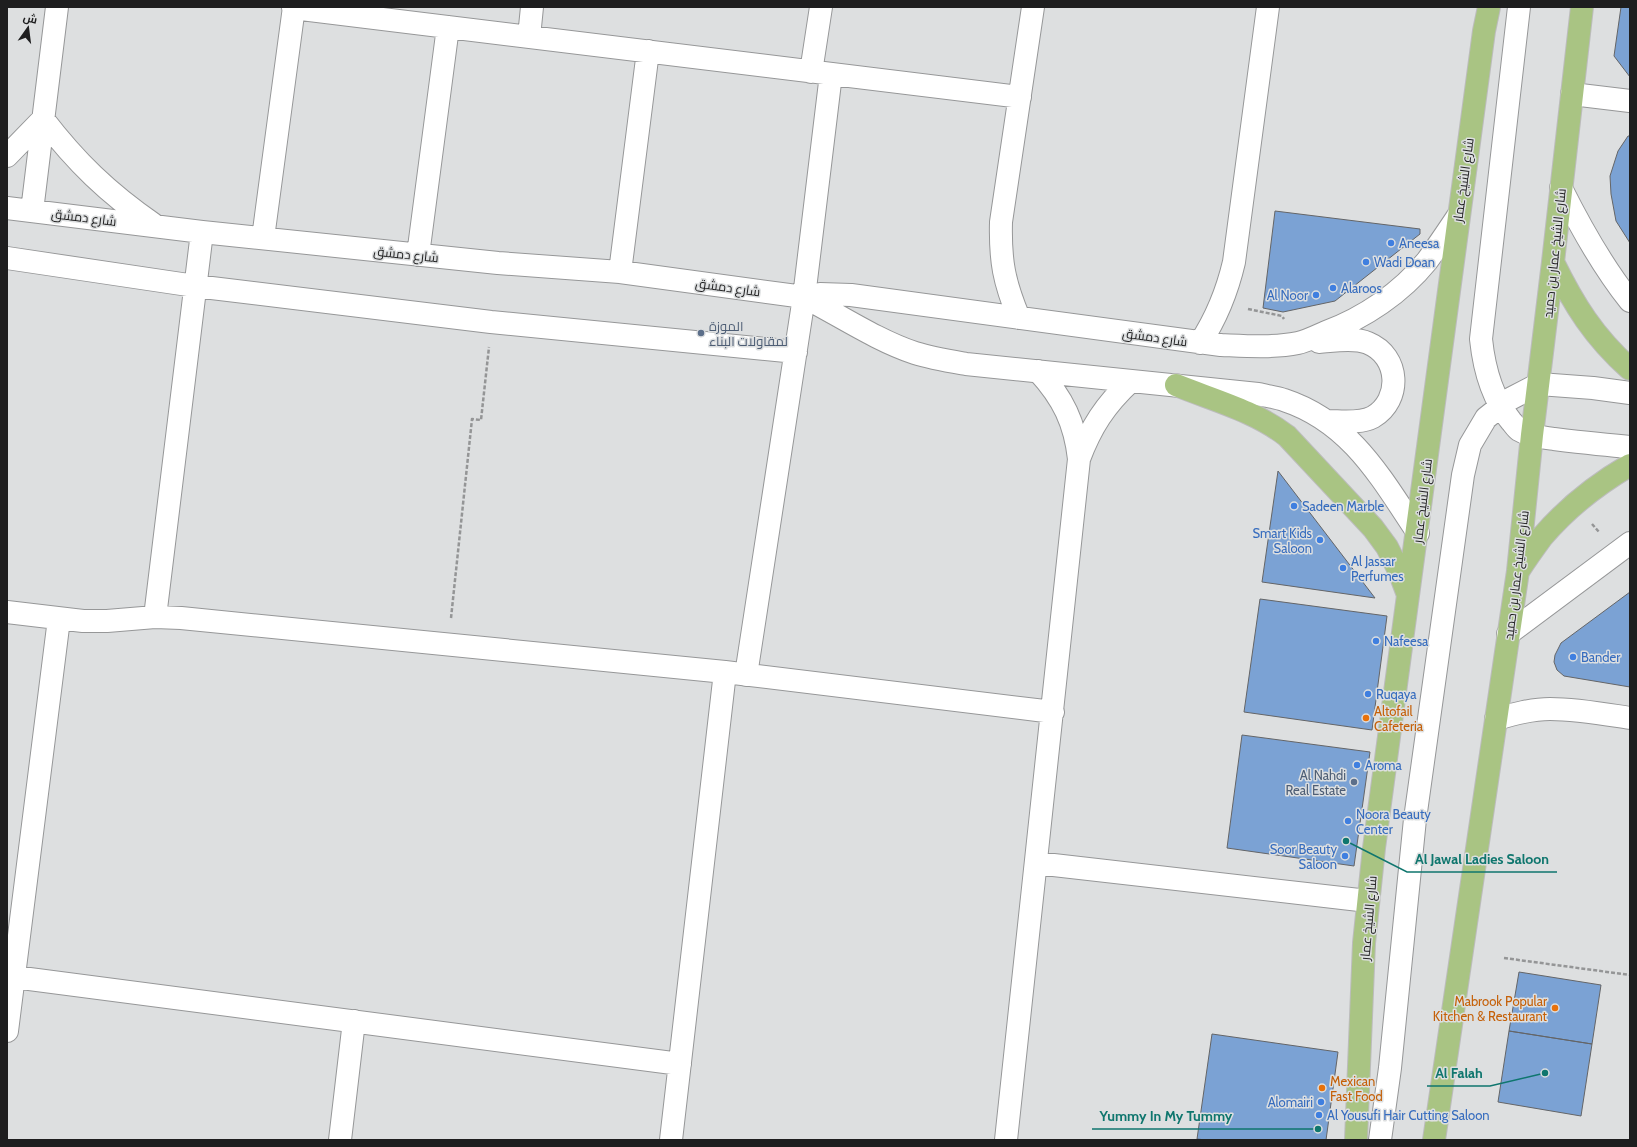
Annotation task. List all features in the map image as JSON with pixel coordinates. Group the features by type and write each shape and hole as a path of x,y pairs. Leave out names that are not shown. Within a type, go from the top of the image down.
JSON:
{"main road":[{"name":"شارع الشيخ عمار","path":"1356,1140 1364,943 1375,840 1418,533 1458,216 1484,31 1489,7"},
{"name":"شارع الشيخ عمار بن حميد","path":"1434,1140 1518,571 1532,435 1554,262 1582,7"},
{"path":"1554,262 1569,295 1589,326 1613,354 1630,369"},
{"path":"1176,385 1250,414 1273,425 1287,436 1373,528 1387,547 1409,596"},
{"path":"1518,571 1543,537 1575,505 1605,480 1630,465"}],"street":[{"path":"32,211 57,7"},
{"path":"529,37 532,7"},
{"path":"671,1140 680,1064 735,674 796,352 804,297 821,73 821,7"},
{"path":"1019,318 1009,294 1002,269 1000,245 1001,222 1032,7"},
{"path":"1200,343 1222,304 1234,262 1268,7"},
{"path":"1519,7 1482,339 1483,358 1488,378 1500,406 1518,429 1532,435 1586,443 1630,447"},
{"path":"262,238 294,8 1020,97"},
{"path":"418,255 448,27"},
{"path":"620,272 648,51"},
{"path":"1572,94 1630,101"},
{"path":"7,156 43,119"},
{"path":"43,119 62,144 105,188 156,226"},
{"path":"1561,188 1586,237 1616,283 1630,301"},
{"name":"شارع دمشق","path":"7,208 202,232 418,255 498,263 620,272 804,297 820,294 851,295 1222,346 1298,343 1333,330 1359,318 1384,302 1406,283 1426,262 1458,216"},
{"path":"155,617 202,232"},
{"path":"7,258 195,286 491,322 796,352"},
{"name":"شارع دمشق","path":"804,297 888,342 914,353 940,360 966,364 1258,394 1278,399 1310,411 1343,433 1371,463 1418,533"},
{"path":"1298,343 1349,340 1368,342 1384,353 1393,369 1394,388 1386,405 1372,417 1353,422 1327,421"},
{"path":"1006,1140 1079,459 1077,440 1071,420 1052,386 1038,371"},
{"path":"1079,459 1094,425 1105,409 1131,381"},
{"path":"1380,1140 1390,1068 1413,833 1463,476 1470,445 1486,418 1510,399 1539,384 1593,388 1630,393"},
{"path":"1508,634 1630,543"},
{"path":"7,612 83,621 107,621 155,617 182,618 735,674 1053,712"},
{"path":"7,1030 59,619"},
{"path":"1496,719 1531,711 1550,709 1630,718"},
{"path":"1036,863 1368,901"},
{"path":"14,976 680,1064"},
{"path":"340,1140 354,1021"}],"path":[{"path":"448,644 472,420 481,420 491,322"},
{"path":"1504,958 1630,975"}],"building":[{"path":"1621,7 1630,7 1630,77 1614,56"},
{"path":"1628,136 1630,136 1630,243 1616,221 1611,194 1610,176 1618,151"},
{"path":"1275,211 1420,229 1420,234 1335,301 1283,312 1263,308"},
{"path":"1278,471 1375,598 1262,582"},
{"path":"1630,592 1630,687 1564,676 1557,670 1554,662 1555,655 1561,643"},
{"path":"1260,599 1387,616 1372,730 1244,712"},
{"path":"1242,735 1370,752 1354,866 1227,848"},
{"name":"Mabrook Popular Kitchen & Restaurant","path":"1519,972 1601,985 1592,1044 1509,1031"},
{"path":"1509,1031 1592,1044 1581,1116 1498,1102"},
{"path":"1212,1034 1338,1052 1326,1140 1197,1139"}],"place":[{"name":"Aneesa","path":"1391,243"},
{"name":"Wadi Doan","path":"1366,262"},
{"name":"Alaroos","path":"1333,288"},
{"name":"Al Noor","path":"1316,295"},
{"name":"الموزة لمقاولات البناء","path":"701,333"},
{"name":"Sadeen Marble","path":"1294,506"},
{"name":"Smart Kids Saloon","path":"1320,540"},
{"name":"Al Jassar Perfumes","path":"1343,568"},
{"name":"Nafeesa","path":"1376,641"},
{"name":"Bander","path":"1573,657"},
{"name":"Ruqaya","path":"1368,694"},
{"name":"Altofail Cafeteria","path":"1366,718"},
{"name":"Aroma","path":"1357,765"},
{"name":"Al Nahdi Real Estate","path":"1354,782"},
{"name":"Noora Beauty Center","path":"1348,821"},
{"name":"Al Jawal Ladies Saloon","path":"1346,841"},
{"name":"Soor Beauty Saloon","path":"1345,856"},
{"name":"Mabrook Popular Kitchen & Restaurant","path":"1555,1008"},
{"name":"Al Falah","path":"1545,1073"},
{"name":"Mexican Fast Food","path":"1322,1088"},
{"name":"Alomairi","path":"1321,1102"},
{"name":"Al Yousufi Hair Cutting Saloon","path":"1319,1115"},
{"name":"Yummy In My Tummy","path":"1318,1129"}]}
